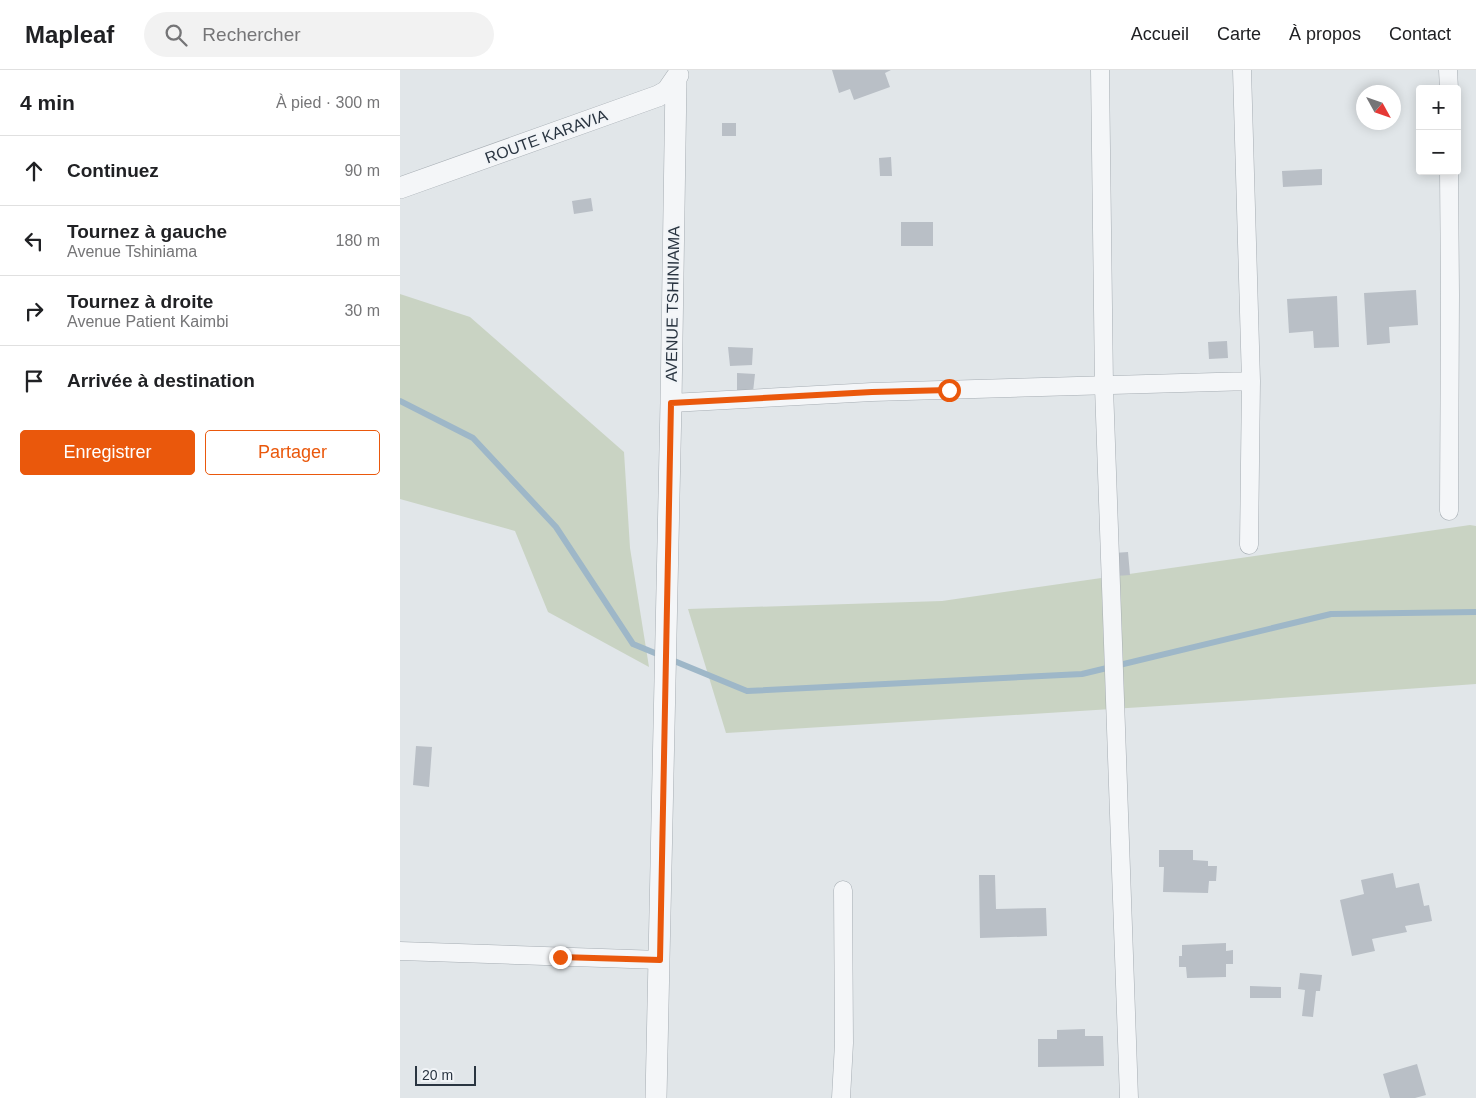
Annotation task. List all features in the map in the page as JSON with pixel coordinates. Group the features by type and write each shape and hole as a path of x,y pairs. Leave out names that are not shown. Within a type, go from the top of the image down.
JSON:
{"street":[{"path":"1100,70 1104,387 1129,1098"},
{"path":"1242,70 1251,382 1249,545"},
{"path":"1448,70 1448,85"},
{"name":"ROUTE KARAVIA","path":"400,188 663,94 672,86 678,75"},
{"name":"AVENUE TSHINIAMA","path":"656,1098 675,129 678,75"},
{"path":"633,105 657,113 669,121 675,129"},
{"path":"1449,175 1449,511"},
{"path":"671,403 872,392 1251,382"},
{"path":"841,1098 844,1043 843,890"},
{"path":"400,951 660,960"}],"green space":[{"path":"400,294 470,317 624,452 630,548 649,667 548,612 515,531 400,499"},
{"path":"1470,525 1476,526 1476,684 1239,701 726,733 688,609 942,601"}],"building":[{"path":"832,70 891,70 885,73 890,87 854,100 850,89 839,93"},
{"path":"722,123 736,123 736,136 722,136"},
{"path":"891,157 892,176 880,176 879,158"},
{"path":"1322,169 1322,185 1283,187 1282,171"},
{"path":"591,198 593,211 574,214 572,201"},
{"path":"901,222 933,222 933,246 901,246"},
{"path":"1416,290 1418,325 1389,327 1390,343 1367,345 1364,293"},
{"path":"1337,296 1339,347 1314,348 1313,331 1289,333 1287,299"},
{"path":"1227,341 1228,358 1209,359 1208,342"},
{"path":"728,347 753,348 752,365 730,366"},
{"path":"737,373 755,374 753,392 737,395"},
{"path":"1128,552 1130,575 1116,576 1114,553"},
{"path":"416,746 432,747 429,787 413,785"},
{"path":"1159,850 1193,850 1193,860 1208,861 1208,866 1217,866 1216,881 1209,881 1208,893 1163,892 1164,867 1159,867"},
{"path":"1393,873 1396,888 1419,883 1424,906 1429,905 1432,921 1405,926 1407,932 1372,939 1375,951 1352,956 1340,900 1364,894 1361,880"},
{"path":"979,875 995,875 996,909 1046,908 1047,936 980,938"},
{"path":"1226,943 1226,951 1233,950 1233,964 1226,964 1226,977 1187,978 1186,967 1179,967 1182,945"},
{"path":"1300,973 1322,975 1320,991 1316,991 1313,1017 1302,1016 1305,990 1298,989"},
{"path":"1250,986 1281,987 1281,998 1250,998"},
{"path":"1085,1029 1085,1036 1103,1036 1104,1066 1038,1067 1038,1039 1057,1039 1057,1030"},
{"path":"1417,1064 1426,1095 1415,1098 1390,1098 1383,1074"}],"waterway":[{"path":"400,401 473,438 556,527 633,644 747,691 1082,674 1331,614 1476,612"}],"route":[{"path":"560,957 660,960 671,403 872,392 949,390"}]}
